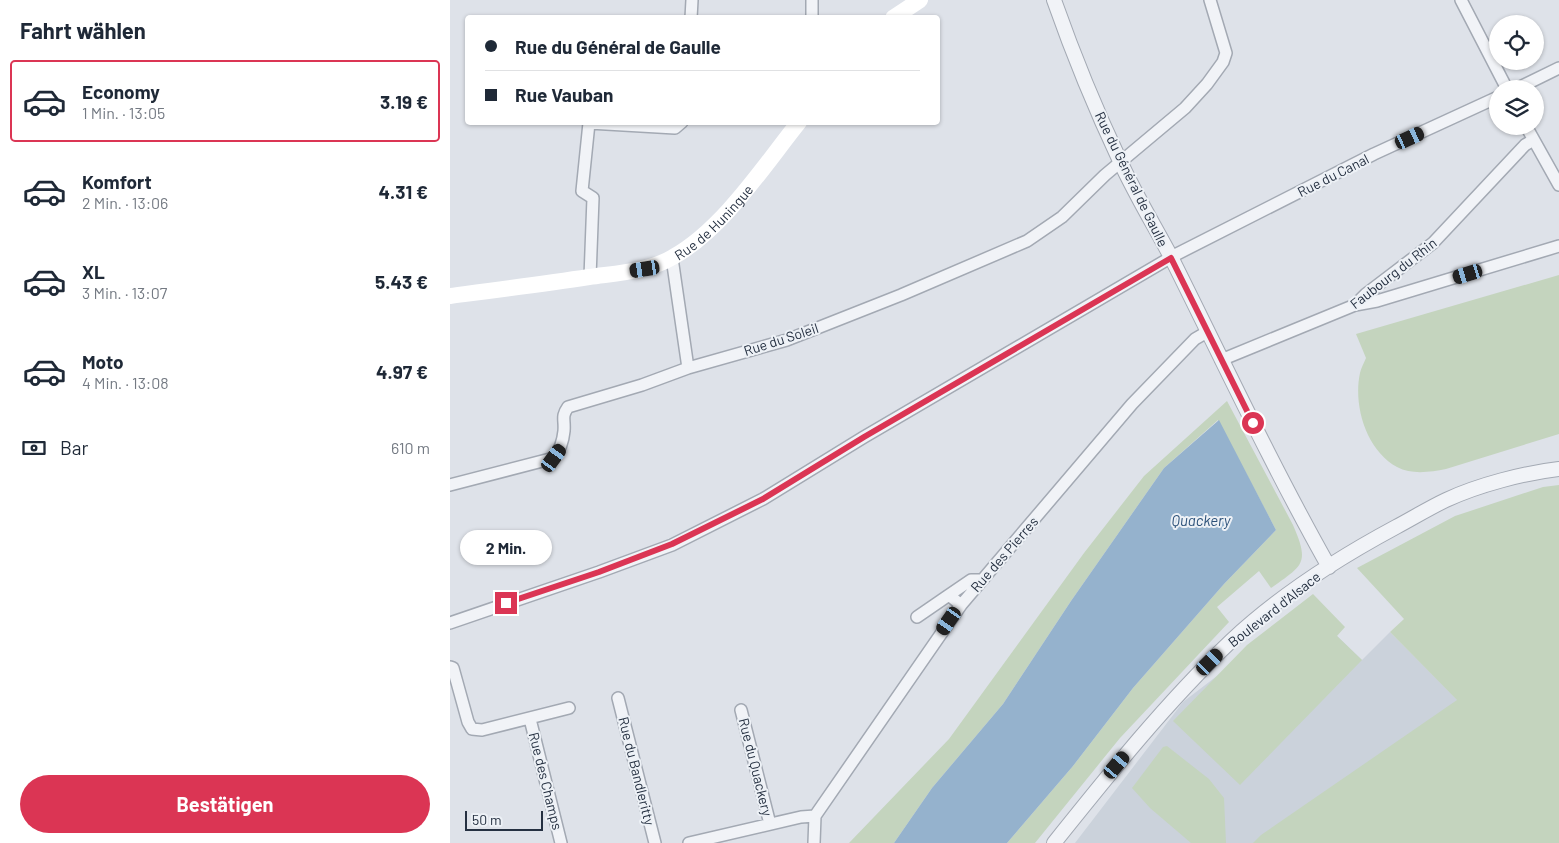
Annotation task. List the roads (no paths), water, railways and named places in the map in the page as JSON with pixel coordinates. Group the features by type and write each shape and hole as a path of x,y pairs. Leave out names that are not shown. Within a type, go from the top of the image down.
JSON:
{"main road":[{"path":"897,15 920,0"},
{"name":"Rue de Huningue","path":"450,296 645,269 672,258 697,241 726,214 797,125"}],"street":[{"path":"691,15 692,0"},
{"path":"812,0 812,15"},
{"name":"Rue du Général de Gaulle","path":"1054,0 1091,96 1120,162 1171,258 1296,507 1329,567"},
{"name":"Rue du Soleil","path":"450,485 554,458 560,450 564,430 563,414 568,406 642,385 688,368 786,340 902,295 1027,241 1062,217 1105,175 1185,108 1224,62 1226,53 1210,0"},
{"path":"1461,0 1502,80"},
{"path":"1534,80 1559,68"},
{"name":"Rue du Canal","path":"450,623 599,572 672,544 763,499 873,432 1171,258 1374,154 1489,101"},
{"path":"589,125 582,192 593,198 590,277"},
{"path":"632,125 675,128 678,125"},
{"path":"1530,135 1559,185"},
{"name":"Faubourg du Rhin","path":"1221,360 1355,305 1366,294 1433,243 1526,145 1533,140"},
{"path":"1355,305 1377,301 1559,246"},
{"path":"672,258 688,368"},
{"name":"Rue des Pierres","path":"815,816 961,605 1132,404 1195,339 1207,332"},
{"name":"Boulevard d'Alsace","path":"1054,843 1153,722 1188,684 1232,640 1270,609 1329,567 1376,538 1446,500 1489,485 1539,471 1559,469"},
{"path":"917,617 971,580 982,580"},
{"path":"949,595 961,605"},
{"path":"450,667 453,668 468,722 472,729 482,730 568,708"},
{"name":"Rue du Bandleritty","path":"618,698 655,843"},
{"name":"Rue du Quackery","path":"742,710 770,824"},
{"name":"Rue des Champs","path":"530,719 561,843"},
{"path":"689,843 801,817 815,816 814,843"}],"water":[{"name":"Quackery","path":"1219,420 1276,530 1224,584 1133,688 1073,766 1007,843 894,843 932,788 1003,704 1071,601 1164,468"}]}
